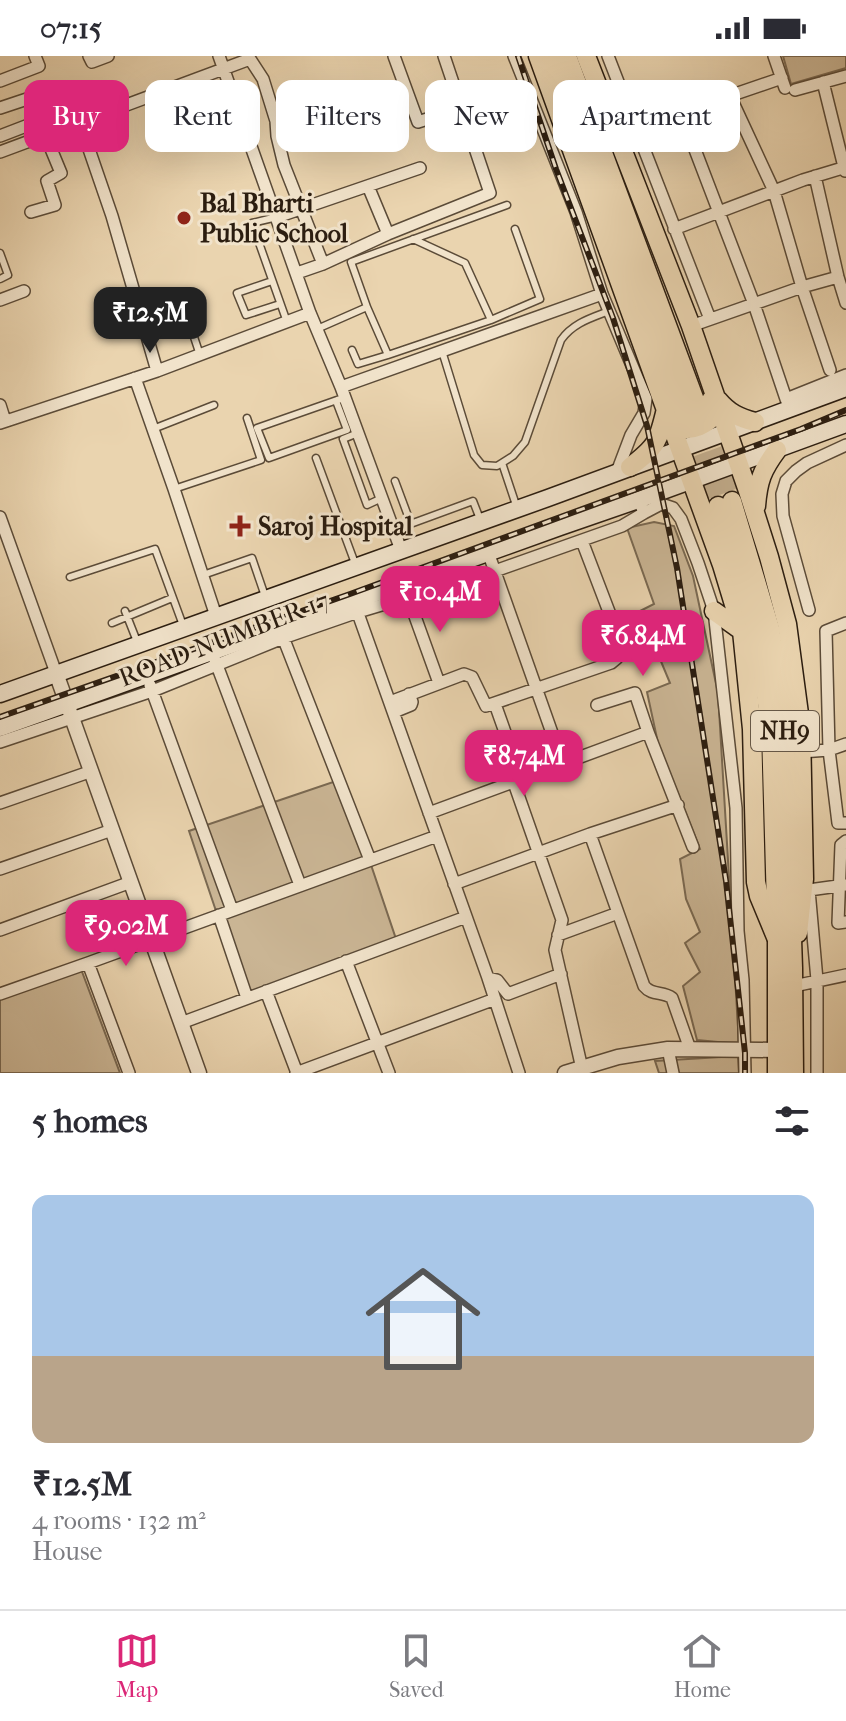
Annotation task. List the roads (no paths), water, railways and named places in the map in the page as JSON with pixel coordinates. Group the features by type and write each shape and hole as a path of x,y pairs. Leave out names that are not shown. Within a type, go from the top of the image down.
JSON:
{"main road":[{"path":"538,56 692,480 742,631 752,729 756,882 777,940 777,1073"},
{"path":"551,56 693,416 567,56"},
{"path":"586,56 717,398 756,514 787,624 801,729 806,884 794,977"},
{"path":"658,244 663,270 706,383 713,417 686,430 666,409"},
{"path":"0,694 755,422 788,404 846,388"},
{"path":"717,398 727,411 755,422"},
{"path":"623,470 652,450 660,436 666,409"},
{"path":"0,728 70,711 356,606 488,552 641,506 692,480 846,424"},
{"path":"756,514 758,490 765,466 777,450"},
{"name":"NH9","path":"777,940 771,732 757,630 725,503 770,628 785,732 794,977 794,1073"},
{"path":"714,611 742,631"}],"street":[{"path":"0,81 39,66 35,56"},
{"path":"89,56 92,62 108,56"},
{"path":"219,56 310,313 401,550"},
{"path":"394,56 418,122 425,120"},
{"path":"444,56 452,80"},
{"path":"514,56 576,212 602,294 646,399 646,406 631,435 623,470"},
{"path":"608,56 617,80"},
{"path":"774,56 787,85"},
{"path":"129,105 224,70 249,57 263,79 276,121 284,165 323,264"},
{"path":"740,94 846,76"},
{"path":"674,229 815,176 845,169 840,122 823,82"},
{"path":"0,108 24,100"},
{"path":"740,118 774,191 830,370"},
{"path":"0,136 24,127"},
{"path":"0,152 24,143"},
{"path":"31,212 55,205 47,181 61,173 53,152"},
{"path":"90,152 157,371"},
{"path":"297,273 490,193 476,152"},
{"path":"645,152 710,319"},
{"path":"695,152 754,304 788,404 846,375"},
{"path":"277,217 420,168"},
{"path":"815,176 846,303"},
{"path":"368,186 388,234"},
{"path":"691,326 838,277"},
{"path":"0,300 24,291"},
{"path":"341,395 442,351 602,294"},
{"path":"0,405 3,422 157,371 310,313"},
{"path":"135,378 216,616"},
{"path":"809,610 783,516 782,494 786,481 796,471 846,445"},
{"name":"ROAD NUMBER 17","path":"356,606 408,597 582,541 622,526 641,506 661,504 677,513 714,611 736,808 745,1073"},
{"path":"0,517 199,1073"},
{"path":"392,707 409,694 464,674 472,677 486,706 611,663 617,658 619,652 611,617 582,541"},
{"path":"488,552 563,764"},
{"path":"408,597 439,683"},
{"path":"356,606 519,1073"},
{"path":"846,623 826,631 829,750 838,823 846,823"},
{"path":"281,633 370,860"},
{"path":"214,659 300,885"},
{"path":"150,682 232,910"},
{"path":"597,705 635,693 693,847"},
{"path":"495,704 539,854 562,920 555,950 582,1070"},
{"path":"0,742 70,711"},
{"path":"429,813 648,732"},
{"path":"801,752 829,750 846,744"},
{"path":"0,803 92,771"},
{"path":"454,884 678,805"},
{"path":"0,869 112,830"},
{"path":"590,834 644,986 655,994 667,994 672,998 690,1049"},
{"path":"0,994 437,836"},
{"path":"846,841 841,845 843,886 838,923 846,922"},
{"path":"0,930 131,882"},
{"path":"817,1073 817,980 806,884 843,886"},
{"path":"558,935 618,913"},
{"path":"219,915 247,998"},
{"path":"181,1023 466,917"},
{"path":"346,961 389,1073"},
{"path":"88,963 129,1073"},
{"path":"488,978 497,980 508,994 561,974"},
{"path":"794,977 817,980 846,975"},
{"path":"266,991 297,1073 495,999"},
{"path":"565,1073 618,1057 668,1049 777,1050"},
{"path":"668,1049 673,1073"}],"lane":[{"path":"388,355 351,262 507,205"},
{"path":"277,217 252,223 287,322"},
{"path":"352,350 358,364 491,320 540,299 515,229"},
{"path":"413,239 465,263 491,320"},
{"path":"0,253 8,275 0,279"},
{"path":"272,281 237,293 246,315 280,304"},
{"path":"317,329 367,307"},
{"path":"185,310 200,355"},
{"path":"442,351 474,455 482,465 491,467 513,456 528,437 561,340 577,324 609,311"},
{"path":"341,395 347,430 269,458 257,428 341,395"},
{"path":"153,429 214,405"},
{"path":"174,489 261,460 247,418"},
{"path":"316,458 356,566"},
{"path":"502,463 517,508"},
{"path":"395,481 411,524"},
{"path":"394,530 473,501 481,521"},
{"path":"70,577 108,568 155,549 184,628"},
{"path":"203,575 252,558 266,599"},
{"path":"112,623 126,614 172,598"},
{"path":"126,614 138,644"}],"tunnel":[{"path":"704,424 732,501"},
{"path":"690,429 718,506"}],"railway":[{"path":"518,56 556,169 613,318 647,426 677,568 726,881 745,1073"},
{"path":"0,717 350,594 846,410"}],"place":[{"name":"Bal Bharti Public School","path":"184,218"},
{"name":"Saroj Hospital","path":"240,526"}]}
